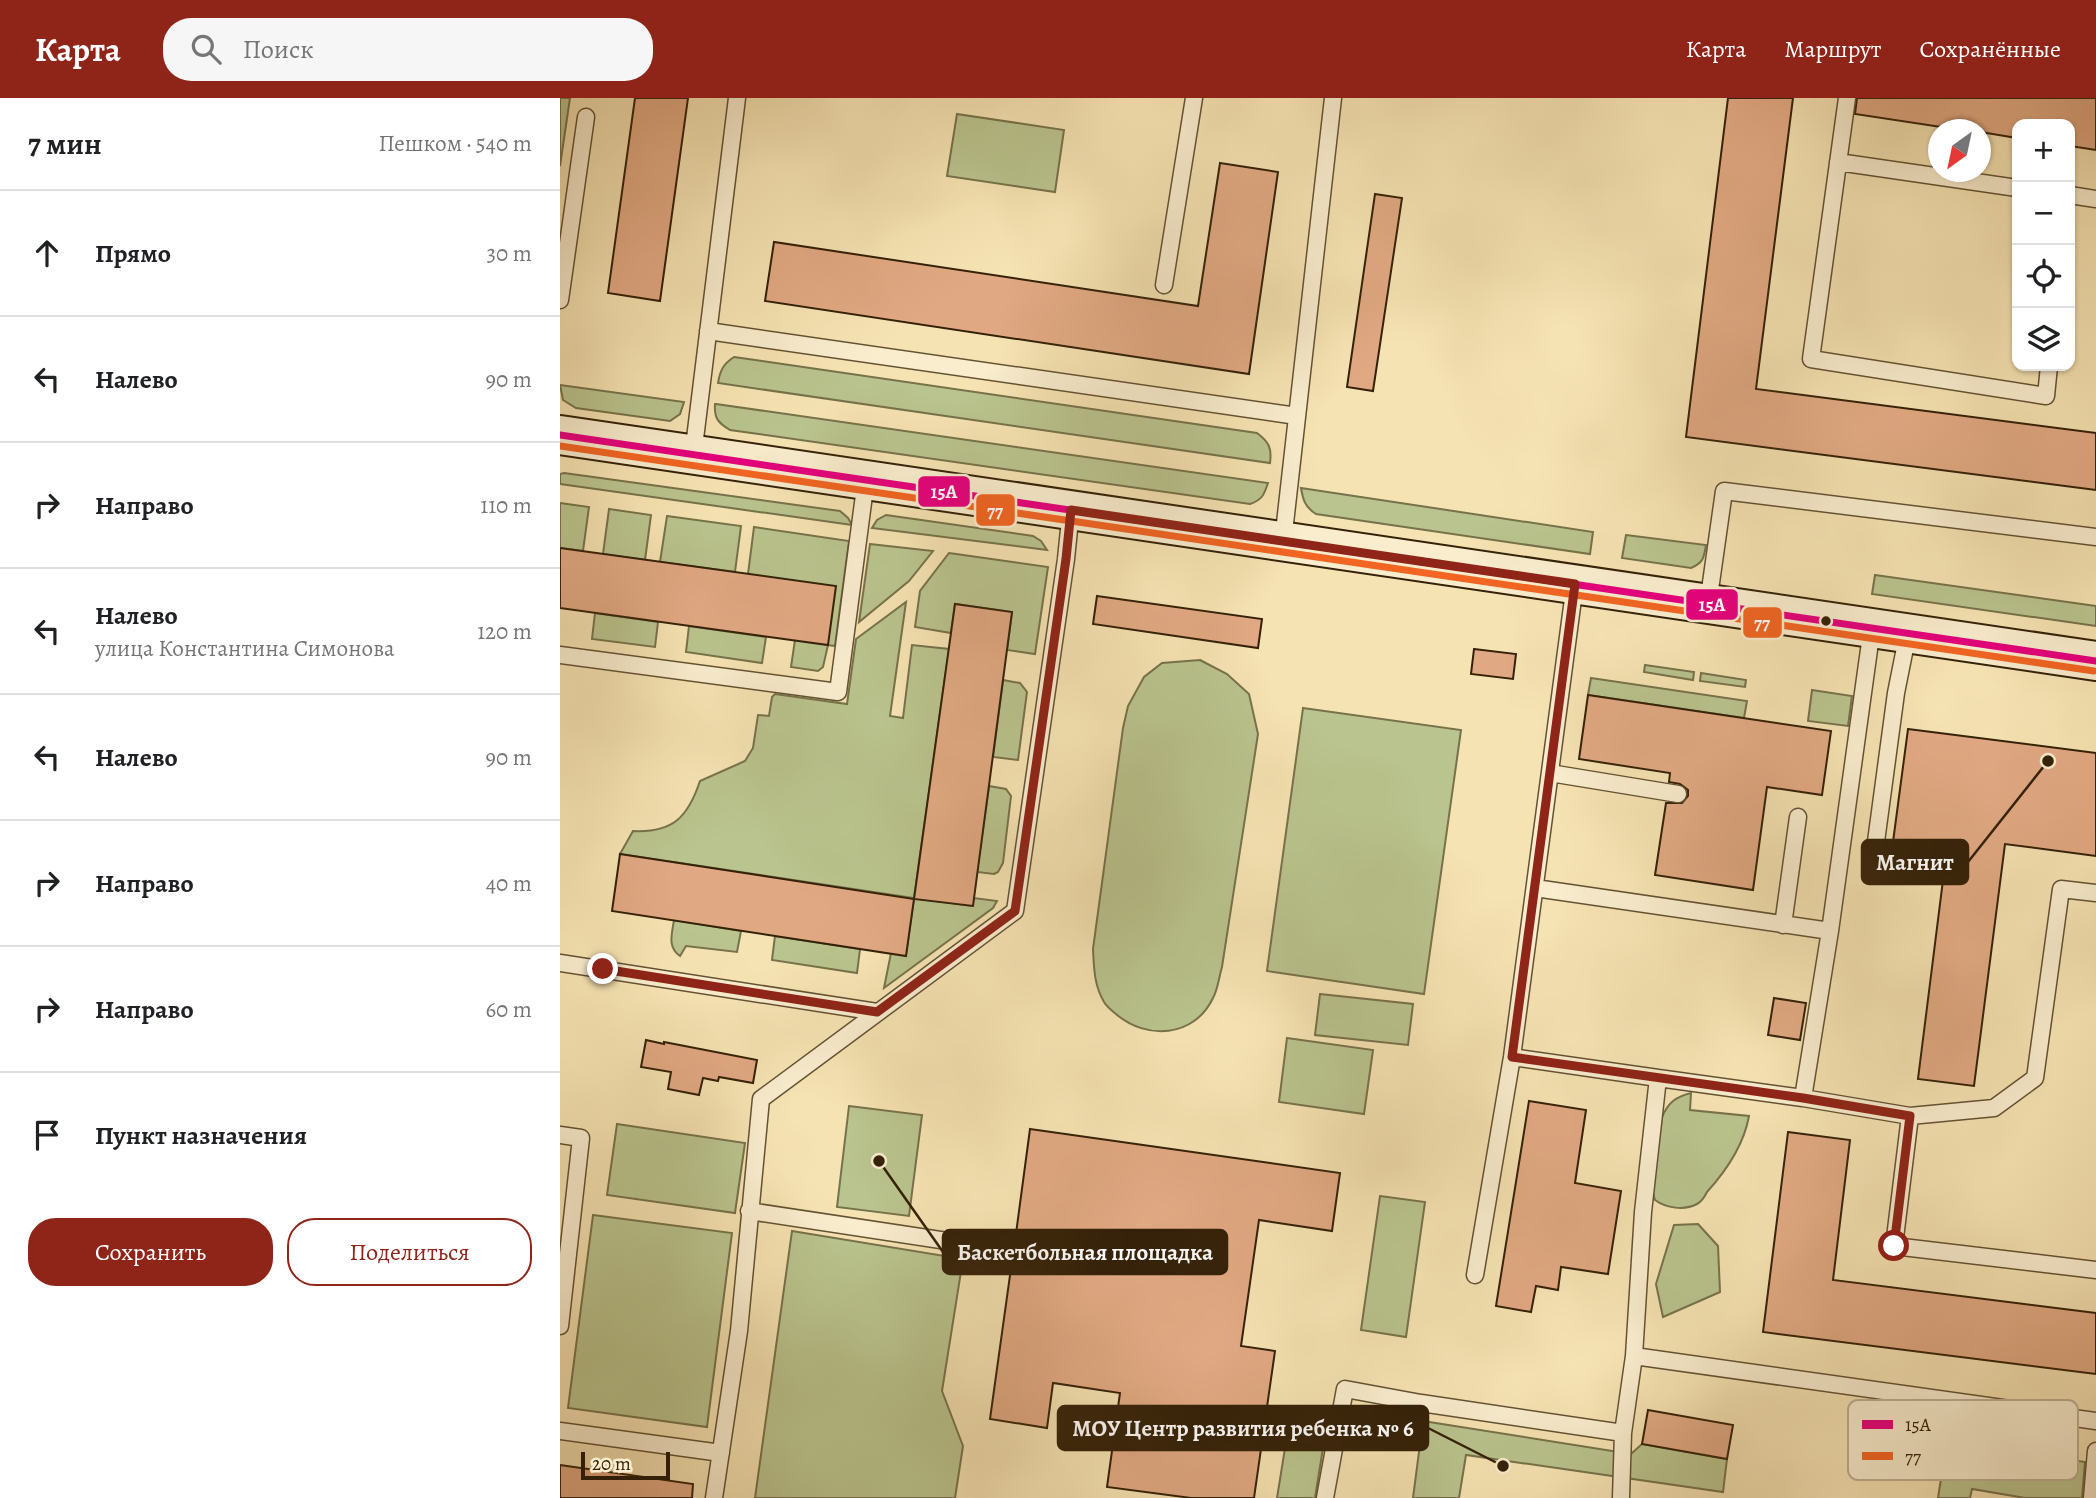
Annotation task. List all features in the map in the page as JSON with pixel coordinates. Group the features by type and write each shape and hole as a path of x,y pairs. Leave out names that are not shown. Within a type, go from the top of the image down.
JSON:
{"main road":[{"path":"560,435 2096,661"}],"lane":[{"path":"693,455 737,98"},
{"path":"1164,285 1194,98"},
{"path":"1283,541 1333,98"},
{"path":"1847,98 1811,359 2046,396 2048,371"},
{"path":"560,300 586,117"},
{"path":"1838,162 2012,187"},
{"path":"2075,196 2096,199"},
{"path":"708,331 1297,416"},
{"path":"560,655 838,692 866,480"},
{"path":"1708,604 1724,491 2096,537"},
{"path":"714,1498 739,1331 761,1099 1015,911 1071,510"},
{"path":"1475,1275 1512,1057 1575,584"},
{"path":"1875,849 1896,693 1890,631"},
{"path":"1803,1098 1830,931 1890,631"},
{"path":"1550,773 1678,794"},
{"path":"1783,925 1798,817"},
{"path":"1535,888 1830,931"},
{"path":"1512,1057 1803,1098 1910,1116 1994,1108 2035,1079 2061,889 2096,893"},
{"path":"560,963 877,1012"},
{"path":"1621,1498 1623,1433 1634,1356 1643,1212 1658,1078"},
{"path":"1910,1116 1894,1246 2096,1270"},
{"path":"560,1135 581,1138 560,1326"},
{"path":"749,1211 1013,1251"},
{"path":"1634,1356 1947,1400"},
{"path":"1325,1498 1345,1389 1623,1433"},
{"path":"2078,1418 2096,1421"},
{"path":"560,1431 721,1453"},
{"path":"2092,1498 2096,1451"}],"green space":[{"path":"560,98 570,98 560,166"},
{"path":"957,114 1064,130 1055,192 947,176"},
{"path":"734,357 1257,433 1269,446 1270,463 718,383 723,368"},
{"path":"560,385 684,402 680,414 670,421 576,408 563,400"},
{"path":"715,404 1268,483 1262,496 1250,504 730,430 718,420"},
{"path":"560,474 840,511 852,525 560,484"},
{"path":"1301,488 1593,532 1590,554 1316,514 1305,503"},
{"path":"560,503 589,507 583,551 560,548"},
{"path":"609,509 651,515 645,560 603,554"},
{"path":"886,515 1033,536 1041,541 1047,550 872,528 877,520"},
{"path":"667,516 741,526 735,572 660,562"},
{"path":"754,527 849,541 835,646 828,645 823,667 818,671 791,667 795,640 748,574"},
{"path":"1626,535 1706,545 1705,553 1698,564 1691,568 1622,558"},
{"path":"870,544 933,551 909,581 859,622"},
{"path":"949,553 1048,567 1035,654 1007,650 1012,612 955,604 951,633 915,627 920,591"},
{"path":"1875,575 2096,606 2096,626 1872,594"},
{"path":"906,602 890,716 903,718 912,645 949,649 914,898 620,854 633,831 659,829 677,820 690,804 700,781 745,761 753,748 758,715 769,716 772,697 775,694 847,704 856,639"},
{"path":"595,613 658,622 655,647 592,639"},
{"path":"689,626 766,637 762,663 686,652"},
{"path":"1200,660 1227,674 1249,694 1258,734 1216,991 1205,1011 1194,1021 1169,1031 1155,1031 1128,1022 1105,1004 1096,983 1093,949 1128,706 1144,677 1162,663"},
{"path":"1645,665 1694,672 1693,680 1644,672"},
{"path":"1701,673 1746,680 1745,687 1700,681"},
{"path":"1591,678 1747,701 1744,718 1588,695"},
{"path":"1003,680 1020,683 1027,692 1018,760 993,757"},
{"path":"1812,690 1852,696 1848,726 1808,721"},
{"path":"1303,708 1461,730 1424,994 1267,971"},
{"path":"989,786 1006,789 1011,796 1003,863 994,874 977,872"},
{"path":"914,898 972,906 974,898 997,901 993,908 884,988 891,953 906,955"},
{"path":"674,920 741,931 737,952 686,946 680,956 672,944"},
{"path":"775,936 860,949 857,973 772,960"},
{"path":"1320,994 1413,1004 1408,1045 1315,1035"},
{"path":"1287,1038 1373,1050 1364,1114 1279,1102"},
{"path":"1691,1093 1690,1110 1749,1116 1733,1157 1703,1199 1692,1206 1675,1208 1655,1200 1652,1190 1662,1117 1673,1101"},
{"path":"849,1106 922,1115 909,1216 837,1207"},
{"path":"617,1124 745,1143 735,1213 607,1195"},
{"path":"1380,1196 1425,1202 1406,1337 1361,1330"},
{"path":"593,1215 732,1233 707,1427 568,1408"},
{"path":"1698,1224 1718,1246 1720,1292 1663,1317 1656,1284 1674,1225"},
{"path":"792,1231 963,1259 942,1391 963,1446 955,1498 755,1498"},
{"path":"1291,1411 1328,1417 1315,1498 1277,1498"},
{"path":"1423,1421 1631,1454 1642,1444 1727,1459 1723,1492 1466,1455 1459,1498 1413,1498"},
{"path":"2078,1461 2085,1462 2082,1498 2025,1498 1972,1489 1970,1498 1938,1498 1941,1480 2078,1480"}],"building":[{"path":"635,98 688,98 660,301 608,293"},
{"path":"1728,98 1793,98 1756,389 2096,433 2096,490 1686,437"},
{"path":"1857,98 2096,98 2096,150 2075,147 2075,119 2012,119 2012,137 1991,134 1991,119 1928,119 1928,125 1855,114"},
{"path":"1220,163 1278,172 1249,374 765,301 774,242 1198,306"},
{"path":"1375,194 1402,198 1373,391 1347,387"},
{"path":"560,548 836,586 828,645 560,608"},
{"path":"1097,596 1262,619 1258,648 1093,624"},
{"path":"955,604 1012,612 973,906 914,899"},
{"path":"1474,649 1516,654 1513,679 1471,674"},
{"path":"1588,695 1831,731 1822,795 1767,787 1753,890 1655,875 1666,803 1682,803 1688,796 1688,790 1680,784 1669,782 1670,773 1579,759"},
{"path":"1908,729 2096,753 2096,856 2005,844 1974,1086 1918,1079 1945,864 1891,857"},
{"path":"620,854 914,899 906,956 612,911"},
{"path":"1774,998 1806,1003 1800,1040 1768,1035"},
{"path":"646,1040 757,1060 753,1083 719,1077 718,1081 703,1078 699,1095 668,1089 671,1072 641,1067"},
{"path":"1529,1101 1586,1110 1575,1183 1621,1191 1608,1274 1561,1267 1558,1290 1536,1286 1531,1312 1496,1306"},
{"path":"1030,1129 1340,1173 1332,1231 1259,1220 1241,1346 1275,1351 1254,1498 1191,1498 1107,1487 1120,1393 1053,1383 1047,1428 990,1419 1012,1261 1021,1258 1023,1252 1020,1243 1015,1241"},
{"path":"1788,1132 1850,1140 1833,1280 2096,1313 2096,1374 1763,1332"},
{"path":"1648,1410 1733,1425 1727,1459 1642,1444"},
{"path":"560,1465 693,1484 692,1498 560,1498"}],"transit line":[{"name":"15А","path":"560,435 2096,661"},
{"name":"77","path":"560,446 2094,671"}],"place":[{"name":"Магнит","path":"2048,761"},
{"name":"Баскетбольная площадка","path":"879,1161"},
{"name":"МОУ Центр развития ребенка № 6","path":"1503,1466"}],"route":[{"path":"603,969 877,1012 1015,911 1071,510 1575,584 1512,1057 1803,1098 1910,1116 1894,1246"}]}
